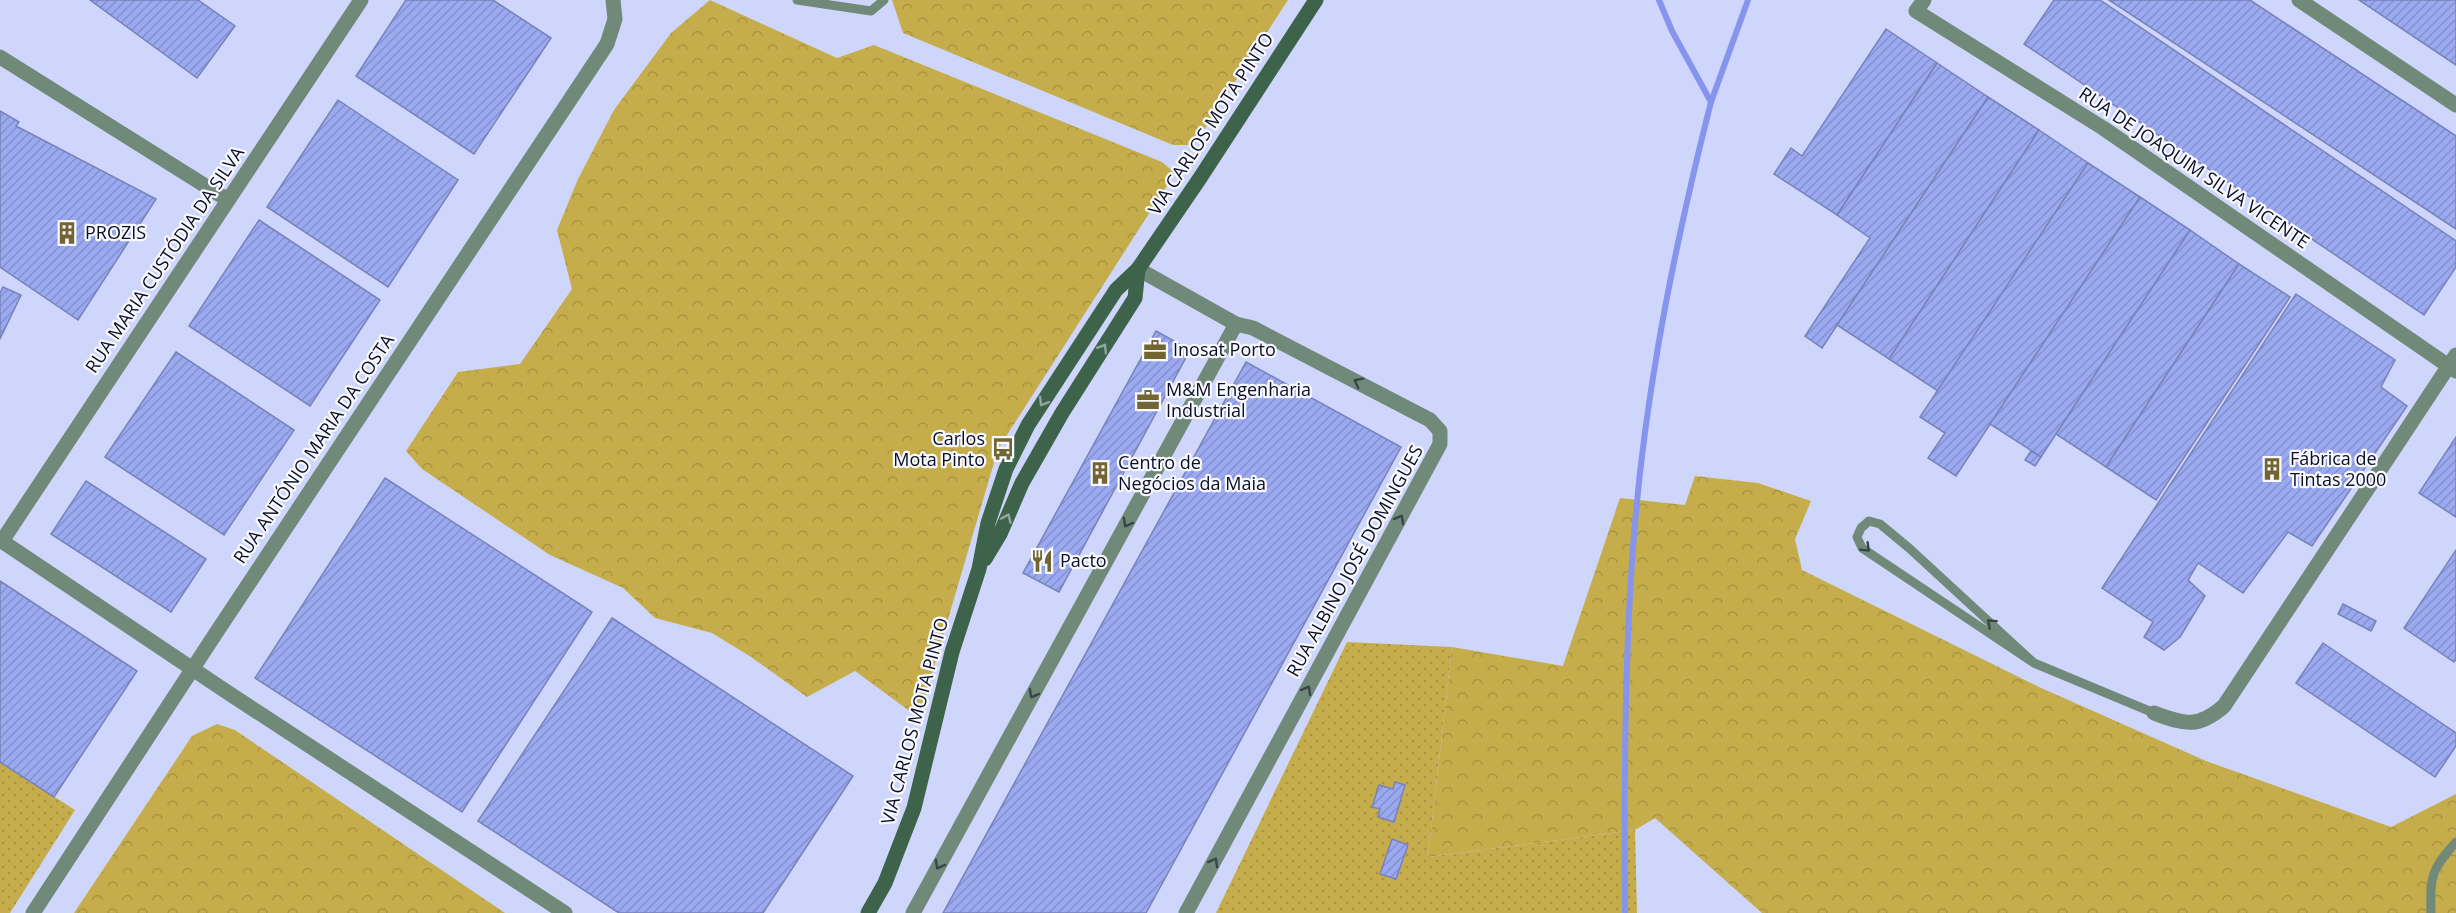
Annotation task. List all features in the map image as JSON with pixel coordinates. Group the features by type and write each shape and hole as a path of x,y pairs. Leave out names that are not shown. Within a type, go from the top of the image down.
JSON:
{"main road":[{"name":"VIA CARLOS MOTA PINTO","path":"868,913 885,883 914,808 952,652 979,569 988,523 1006,469 1028,425 1116,290 1138,269 1316,0"},
{"name":"VIA CARLOS MOTA PINTO","path":"979,569 1000,534 1022,483 1062,413 1135,298 1138,269"}],"street":[{"name":"RUA MARIA CUSTÓDIA DA SILVA","path":"1,540 361,0"},
{"name":"RUA DE JOAQUIM SILVA VICENTE","path":"1924,0 1916,11 2103,128 2454,364"},
{"path":"2299,0 2456,105"},
{"name":"RUA ANTÓNIO MARIA DA COSTA","path":"33,913 192,669 608,44 615,19 614,2"},
{"path":"0,57 228,200"},
{"name":"RUA ALBINO JOSÉ DOMINGUES","path":"1138,269 1236,324 1253,328 1430,420 1440,431 1440,444 1186,913"},
{"path":"913,913 1236,324"},
{"path":"2154,713 2177,722 2192,722 2209,719 2224,706 2454,364"},
{"path":"1,540 192,669 566,913"}],"lane":[{"path":"797,0 871,11 884,0"},
{"path":"2034,663 1880,524 1869,521 1861,528 1857,537 1862,548 2034,663 2154,713"},
{"path":"2431,913 2430,880 2442,857 2456,842"}],"green space":[{"path":"710,0 837,58 874,45 1162,162 1175,173 998,449 919,718 855,671 807,697 751,657 712,633 655,618 623,588 550,555 422,469 406,451 458,372 520,364 572,289 557,230 578,179 614,110 671,33"},
{"path":"892,0 1288,0 1194,145 1173,145 903,33"},
{"path":"1695,476 1758,483 1811,501 1795,539 1802,570 2039,687 2206,761 2391,827 2456,794 2456,913 1762,913 1655,818 1635,830 1428,857 1452,647 1563,666 1620,498 1685,505"},
{"path":"1347,642 1452,647 1428,857 1635,830 1637,913 1216,913"},
{"path":"217,724 235,730 505,913 74,913 192,736"},
{"path":"0,762 75,810 10,913 0,913"}],"building":[{"path":"90,0 198,0 235,26 197,78"},
{"path":"406,0 493,0 551,38 474,154 356,76"},
{"path":"2054,0 2100,0 2456,241 2456,267 2424,315 2024,44"},
{"path":"2109,0 2250,0 2456,136 2456,229"},
{"path":"2359,0 2456,0 2456,65"},
{"path":"1886,29 1937,63 1837,215 1774,174 1791,148 1802,156"},
{"path":"1937,63 1988,97 1822,348 1805,336 1870,238 1837,215"},
{"path":"1988,97 2039,130 1889,359 1837,325"},
{"path":"338,100 458,180 388,287 267,207"},
{"name":"PROZIS","path":"0,111 19,122 16,126 156,199 78,320 0,267"},
{"path":"2039,130 2088,163 1938,391 1889,359"},
{"path":"2088,163 2140,197 1956,476 1928,458 1945,433 1920,417"},
{"path":"2140,197 2190,230 2041,457 1990,424"},
{"path":"259,220 380,300 310,406 189,326"},
{"path":"2190,230 2239,264 2106,467 2056,434"},
{"path":"2239,264 2290,297 2156,500 2106,467"},
{"path":"3,287 21,295 0,339 0,293"},
{"name":"Fábrica de Tintas 2000","path":"2296,294 2395,360 2381,387 2407,406 2312,546 2288,532 2243,593 2198,563 2188,580 2205,596 2180,637 2164,650 2144,637 2153,622 2102,588"},
{"name":"Centro de Negócios da Maia","path":"1156,331 1190,350 1059,592 1023,573"},
{"path":"176,352 294,430 224,535 105,457"},
{"path":"1246,362 1401,447 1146,913 943,913"},
{"path":"2456,437 2456,517 2419,493"},
{"path":"2031,451 2041,457 2035,466 2025,460"},
{"path":"385,478 592,612 462,812 255,678"},
{"path":"86,481 206,559 171,612 51,534"},
{"path":"2456,550 2456,659 2454,662 2404,628"},
{"path":"0,581 137,671 54,797 0,762"},
{"path":"2343,604 2376,621 2371,631 2338,614"},
{"path":"612,618 853,776 763,913 619,913 478,821"},
{"path":"2323,643 2456,733 2456,746 2435,777 2296,683"},
{"path":"1395,782 1405,785 1394,822 1378,817 1380,809 1372,807 1379,785 1393,789"},
{"path":"1392,839 1408,845 1396,879 1380,874"}],"waterway":[{"path":"1625,913 1627,674 1634,532 1640,470 1669,285 1711,102 1672,31 1659,0"},
{"path":"1711,102 1748,0"}],"place":[{"name":"PROZIS","path":"67,233"},
{"name":"Inosat Porto","path":"1155,350"},
{"name":"M&M Engenharia Industrial","path":"1148,400"},
{"name":"Carlos Mota Pinto","path":"1003,449"},
{"name":"Fábrica de Tintas 2000","path":"2272,469"},
{"name":"Centro de Negócios da Maia","path":"1100,473"},
{"name":"Pacto","path":"1042,561"}]}
